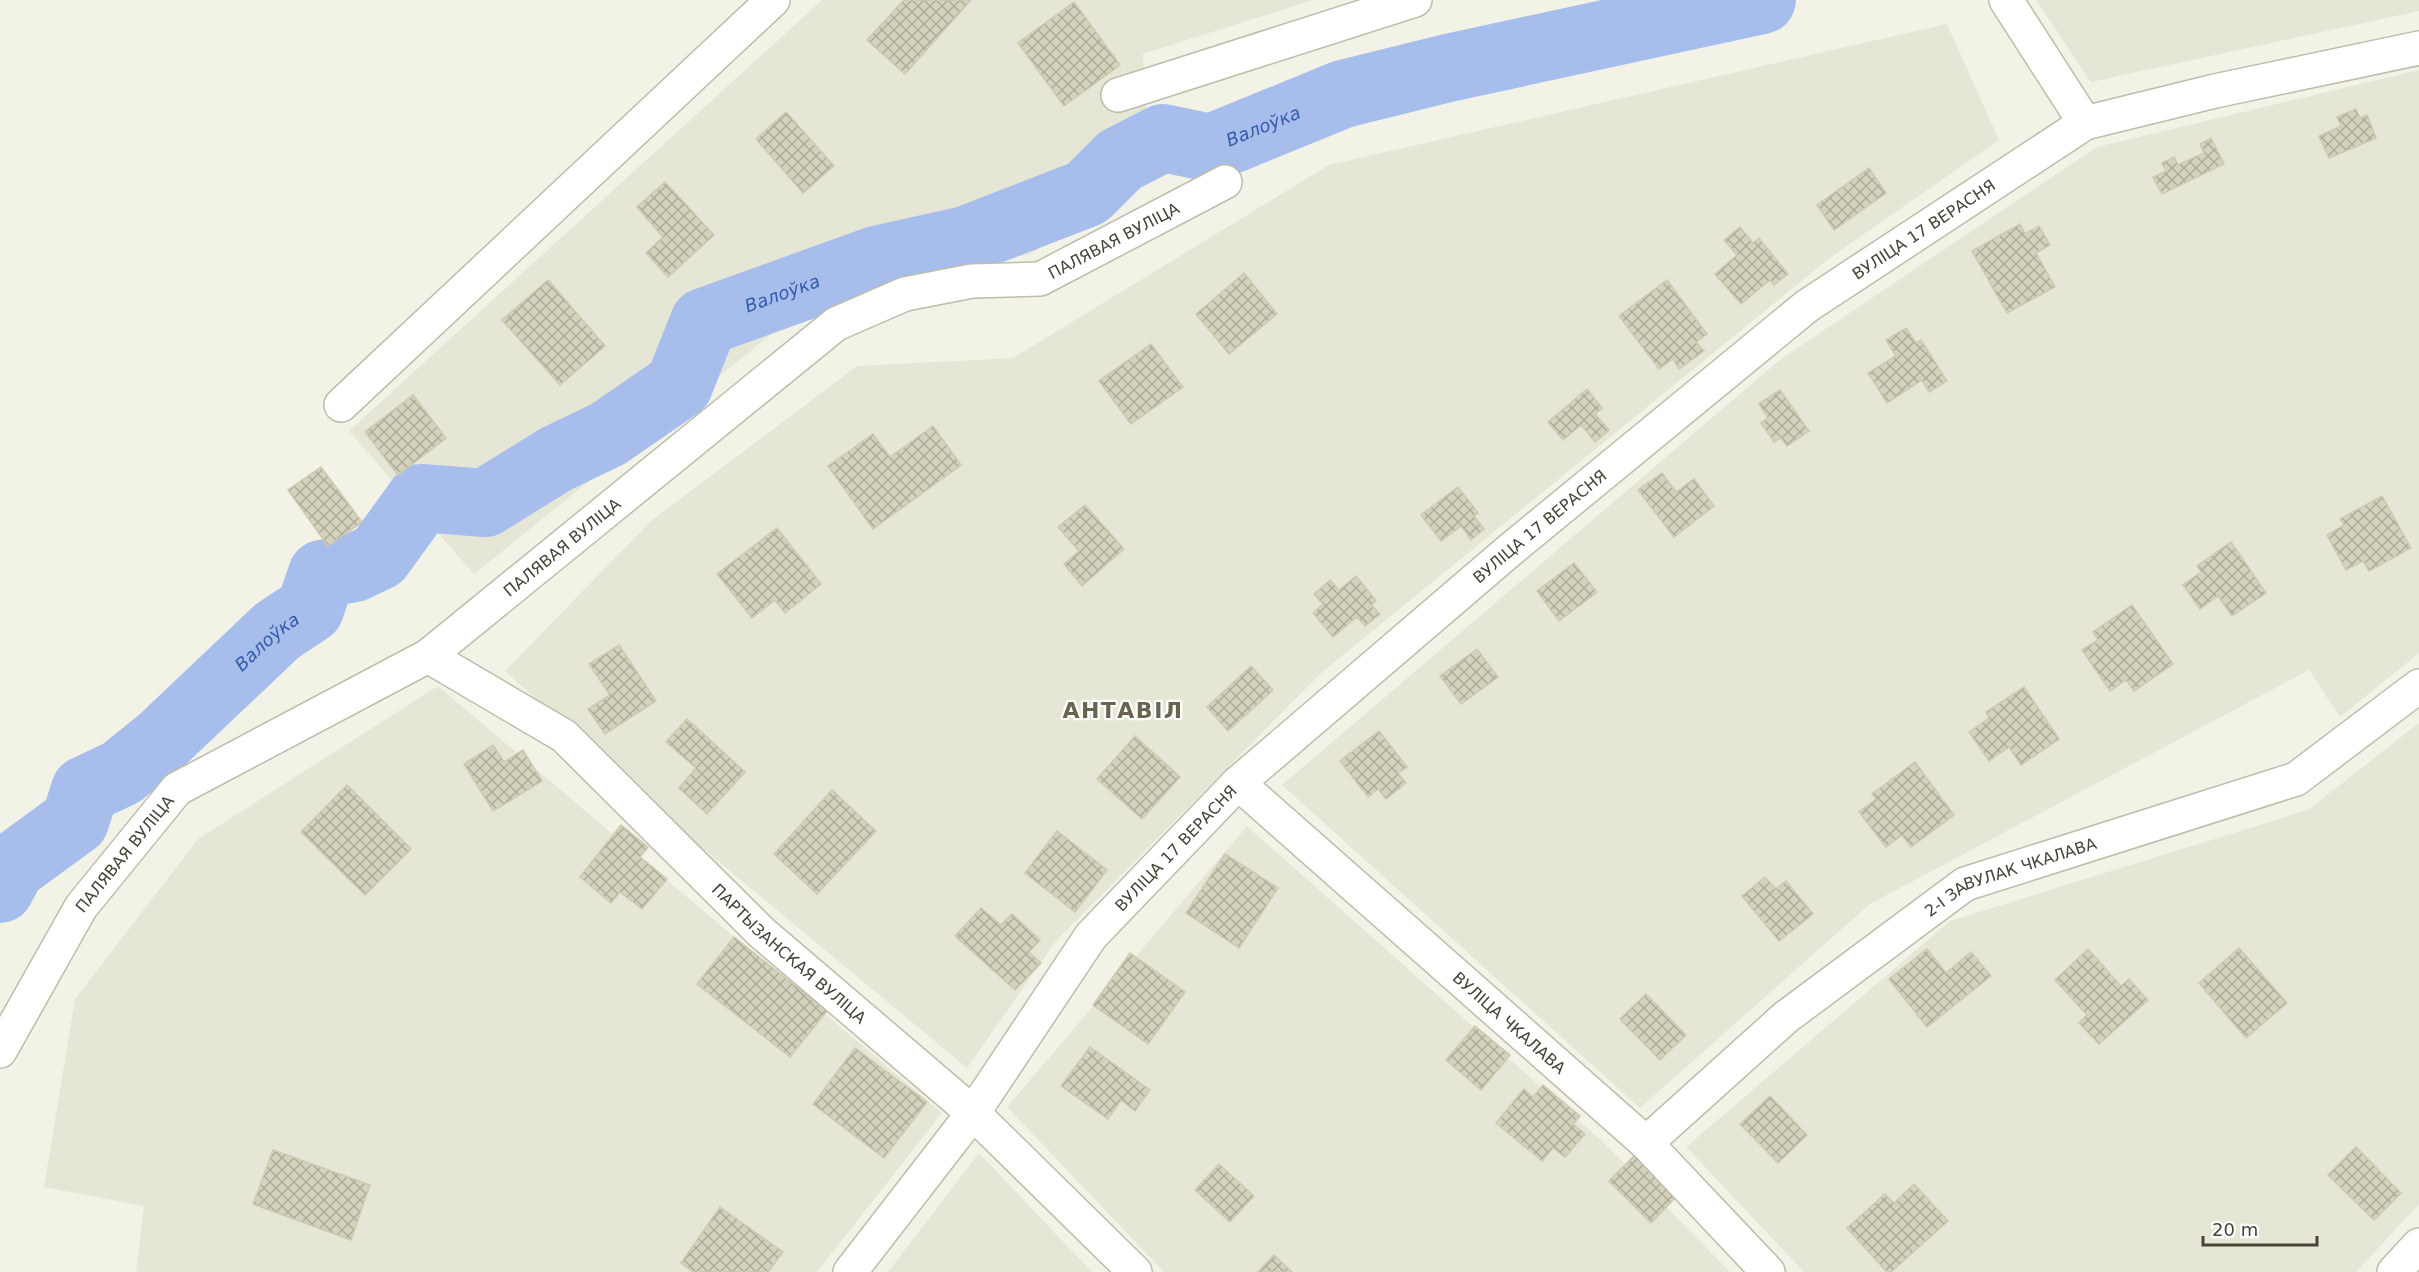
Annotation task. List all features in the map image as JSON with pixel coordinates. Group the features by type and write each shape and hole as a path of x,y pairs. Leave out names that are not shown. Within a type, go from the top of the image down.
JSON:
{"street":[{"path":"341,405 773,0"},
{"path":"1118,95 1415,0"},
{"path":"2006,0 2085,123"},
{"name":"ВУЛІЦА 17 ВЕРАСНЯ","path":"850,1272 973,1113 1091,936 1238,783 1510,550 1807,306 2085,123 2215,91 2419,48"},
{"name":"ПАЛЯВАЯ ВУЛІЦА","path":"0,1051 81,907 177,789 428,656 836,324 905,294 972,281 1040,279 1225,182"},
{"name":"ПАРТЫЗАНСКАЯ ВУЛІЦА","path":"428,656 564,736 761,932 973,1113 1135,1272"},
{"name":"2-І ЗАВУЛАК ЧКАЛАВА","path":"1646,1143 1786,1017 1965,884 2296,779 2419,686"},
{"name":"ВУЛІЦА ЧКАЛАВА","path":"1238,783 1646,1143 1768,1272"},
{"path":"2394,1272 2419,1245"}],"shaded area":[{"path":"822,0 1313,0 1143,54 1150,180 1029,255 927,265 795,315 474,574 349,431"},
{"path":"2036,0 2419,0 2419,11 2091,82"},
{"path":"1947,24 1999,140 1831,257 1321,673 1056,941 967,1068 682,831 505,671 651,521 857,366 1013,358 1329,165"},
{"path":"2419,70 2419,653 2340,717 2309,670 1870,904 1640,1108 1282,785 1781,359 2097,147"},
{"path":"438,686 942,1113 817,1272 136,1272 144,1206 44,1187 75,999 198,839"},
{"path":"2419,723 2419,1204 2356,1272 1804,1272 1686,1147 1950,921 2308,810"},
{"path":"1247,826 1603,1142 1730,1272 1164,1272 1007,1107"},
{"path":"979,1153 1092,1272 888,1272"}],"building":[{"path":"904,0 971,0 905,74 867,40"},
{"path":"1074,2 1120,65 1064,106 1018,43"},
{"path":"2356,109 2360,118 2367,115 2376,138 2329,158 2319,136 2341,126 2337,117"},
{"path":"786,112 834,166 803,193 756,139"},
{"path":"2211,138 2224,164 2162,194 2153,177 2166,171 2162,163 2174,157 2178,165 2204,153 2200,144"},
{"path":"1869,168 1886,193 1834,230 1817,205"},
{"path":"665,182 714,235 668,277 646,253 663,237 637,207"},
{"path":"2020,224 2025,234 2039,226 2050,245 2036,253 2055,287 2007,313 1972,251"},
{"path":"1740,227 1753,243 1759,238 1788,274 1774,285 1770,280 1741,304 1715,274 1737,255 1724,240"},
{"path":"1244,273 1277,314 1229,354 1196,314"},
{"path":"548,280 605,346 560,385 502,320"},
{"path":"1667,280 1707,334 1696,342 1704,351 1679,369 1673,359 1659,369 1619,316"},
{"path":"1906,328 1916,343 1921,340 1947,381 1929,392 1922,380 1887,403 1868,373 1896,356 1886,340"},
{"path":"1151,344 1183,387 1131,424 1099,381"},
{"path":"1587,389 1602,408 1595,414 1609,430 1595,442 1581,425 1563,440 1548,422"},
{"path":"1780,390 1809,431 1787,446 1781,438 1774,442 1761,423 1768,418 1759,404"},
{"path":"413,395 446,438 398,475 365,432"},
{"path":"933,426 961,465 873,529 828,466 873,434 890,457"},
{"path":"321,467 362,522 328,546 288,490"},
{"path":"1662,473 1676,492 1694,479 1714,506 1674,537 1638,490"},
{"path":"1458,487 1478,513 1474,516 1484,529 1471,540 1461,526 1441,541 1421,515"},
{"path":"2382,496 2411,548 2369,571 2363,561 2346,570 2327,535 2344,525 2340,519"},
{"path":"1085,505 1124,549 1082,586 1064,564 1079,551 1058,527"},
{"path":"777,528 821,584 785,613 775,600 752,618 717,574"},
{"path":"2231,542 2266,593 2232,616 2218,596 2200,609 2183,585 2201,572 2197,566"},
{"path":"1574,563 1597,592 1559,621 1537,591"},
{"path":"1356,576 1376,601 1371,605 1380,614 1365,626 1357,617 1333,637 1313,613 1323,604 1314,594 1330,580 1339,590"},
{"path":"2132,605 2173,664 2134,691 2126,680 2110,691 2082,650 2098,640 2093,632"},
{"path":"619,645 656,701 605,734 588,709 610,695 589,664"},
{"path":"1477,649 1498,677 1461,704 1440,676"},
{"path":"1251,666 1273,690 1228,731 1207,707"},
{"path":"2024,687 2059,739 2021,765 2009,747 1989,761 1969,732 1989,718 1986,712"},
{"path":"687,719 745,772 707,814 679,788 696,768 666,742"},
{"path":"1379,731 1407,767 1398,773 1406,783 1386,799 1378,789 1368,797 1340,761"},
{"path":"1135,736 1180,777 1142,819 1097,779"},
{"path":"493,745 504,762 523,750 542,781 493,811 464,764"},
{"path":"1915,762 1954,815 1911,847 1902,835 1886,847 1859,812 1876,799 1872,794"},
{"path":"347,785 411,849 365,895 301,832"},
{"path":"832,790 876,831 817,894 774,854"},
{"path":"621,825 648,847 640,857 667,879 642,909 620,892 611,903 580,877"},
{"path":"1057,831 1107,870 1075,912 1025,873"},
{"path":"1225,854 1278,888 1239,948 1186,913"},
{"path":"1765,877 1776,889 1786,881 1813,914 1779,941 1742,896"},
{"path":"981,908 1001,925 1012,914 1040,940 1029,952 1041,963 1015,990 955,936"},
{"path":"734,937 827,1011 790,1057 697,984"},
{"path":"2239,948 2287,1003 2246,1038 2199,983"},
{"path":"1927,949 1946,973 1971,952 1991,976 1927,1027 1889,979"},
{"path":"2088,949 2121,986 2129,979 2148,1000 2099,1044 2079,1023 2087,1015 2055,980"},
{"path":"1130,953 1185,992 1148,1044 1093,1005"},
{"path":"1646,994 1686,1035 1660,1060 1620,1019"},
{"path":"1475,1026 1510,1055 1481,1090 1446,1060"},
{"path":"1090,1047 1150,1090 1135,1111 1121,1100 1108,1119 1061,1086"},
{"path":"855,1048 927,1102 884,1158 813,1104"},
{"path":"1543,1085 1580,1116 1573,1124 1585,1134 1565,1157 1553,1148 1542,1161 1496,1123 1524,1089 1533,1097"},
{"path":"1770,1096 1807,1135 1778,1163 1740,1124"},
{"path":"1644,1146 1678,1195 1651,1223 1609,1181"},
{"path":"2356,1147 2401,1193 2374,1220 2328,1175"},
{"path":"273,1150 370,1185 351,1240 253,1204"},
{"path":"1219,1164 1254,1196 1230,1222 1195,1190"},
{"path":"1914,1184 1948,1221 1891,1272 1887,1272 1847,1228 1885,1194 1894,1203"},
{"path":"720,1207 783,1252 768,1272 693,1272 681,1263"},
{"path":"1274,1255 1292,1272 1258,1272"}],"waterway":[{"name":"Валоўка","path":"0,889 12,867 75,821 85,790 121,773 162,740 277,631 310,609 322,574 354,568 379,556 421,498 485,503 556,459 608,434 679,385 704,322 876,260 966,240 1087,193 1120,160 1163,138 1211,148 1343,94 1448,68 1762,0"}],"district":[{"name":"АНТАВІЛ","path":"1123,710"}]}
